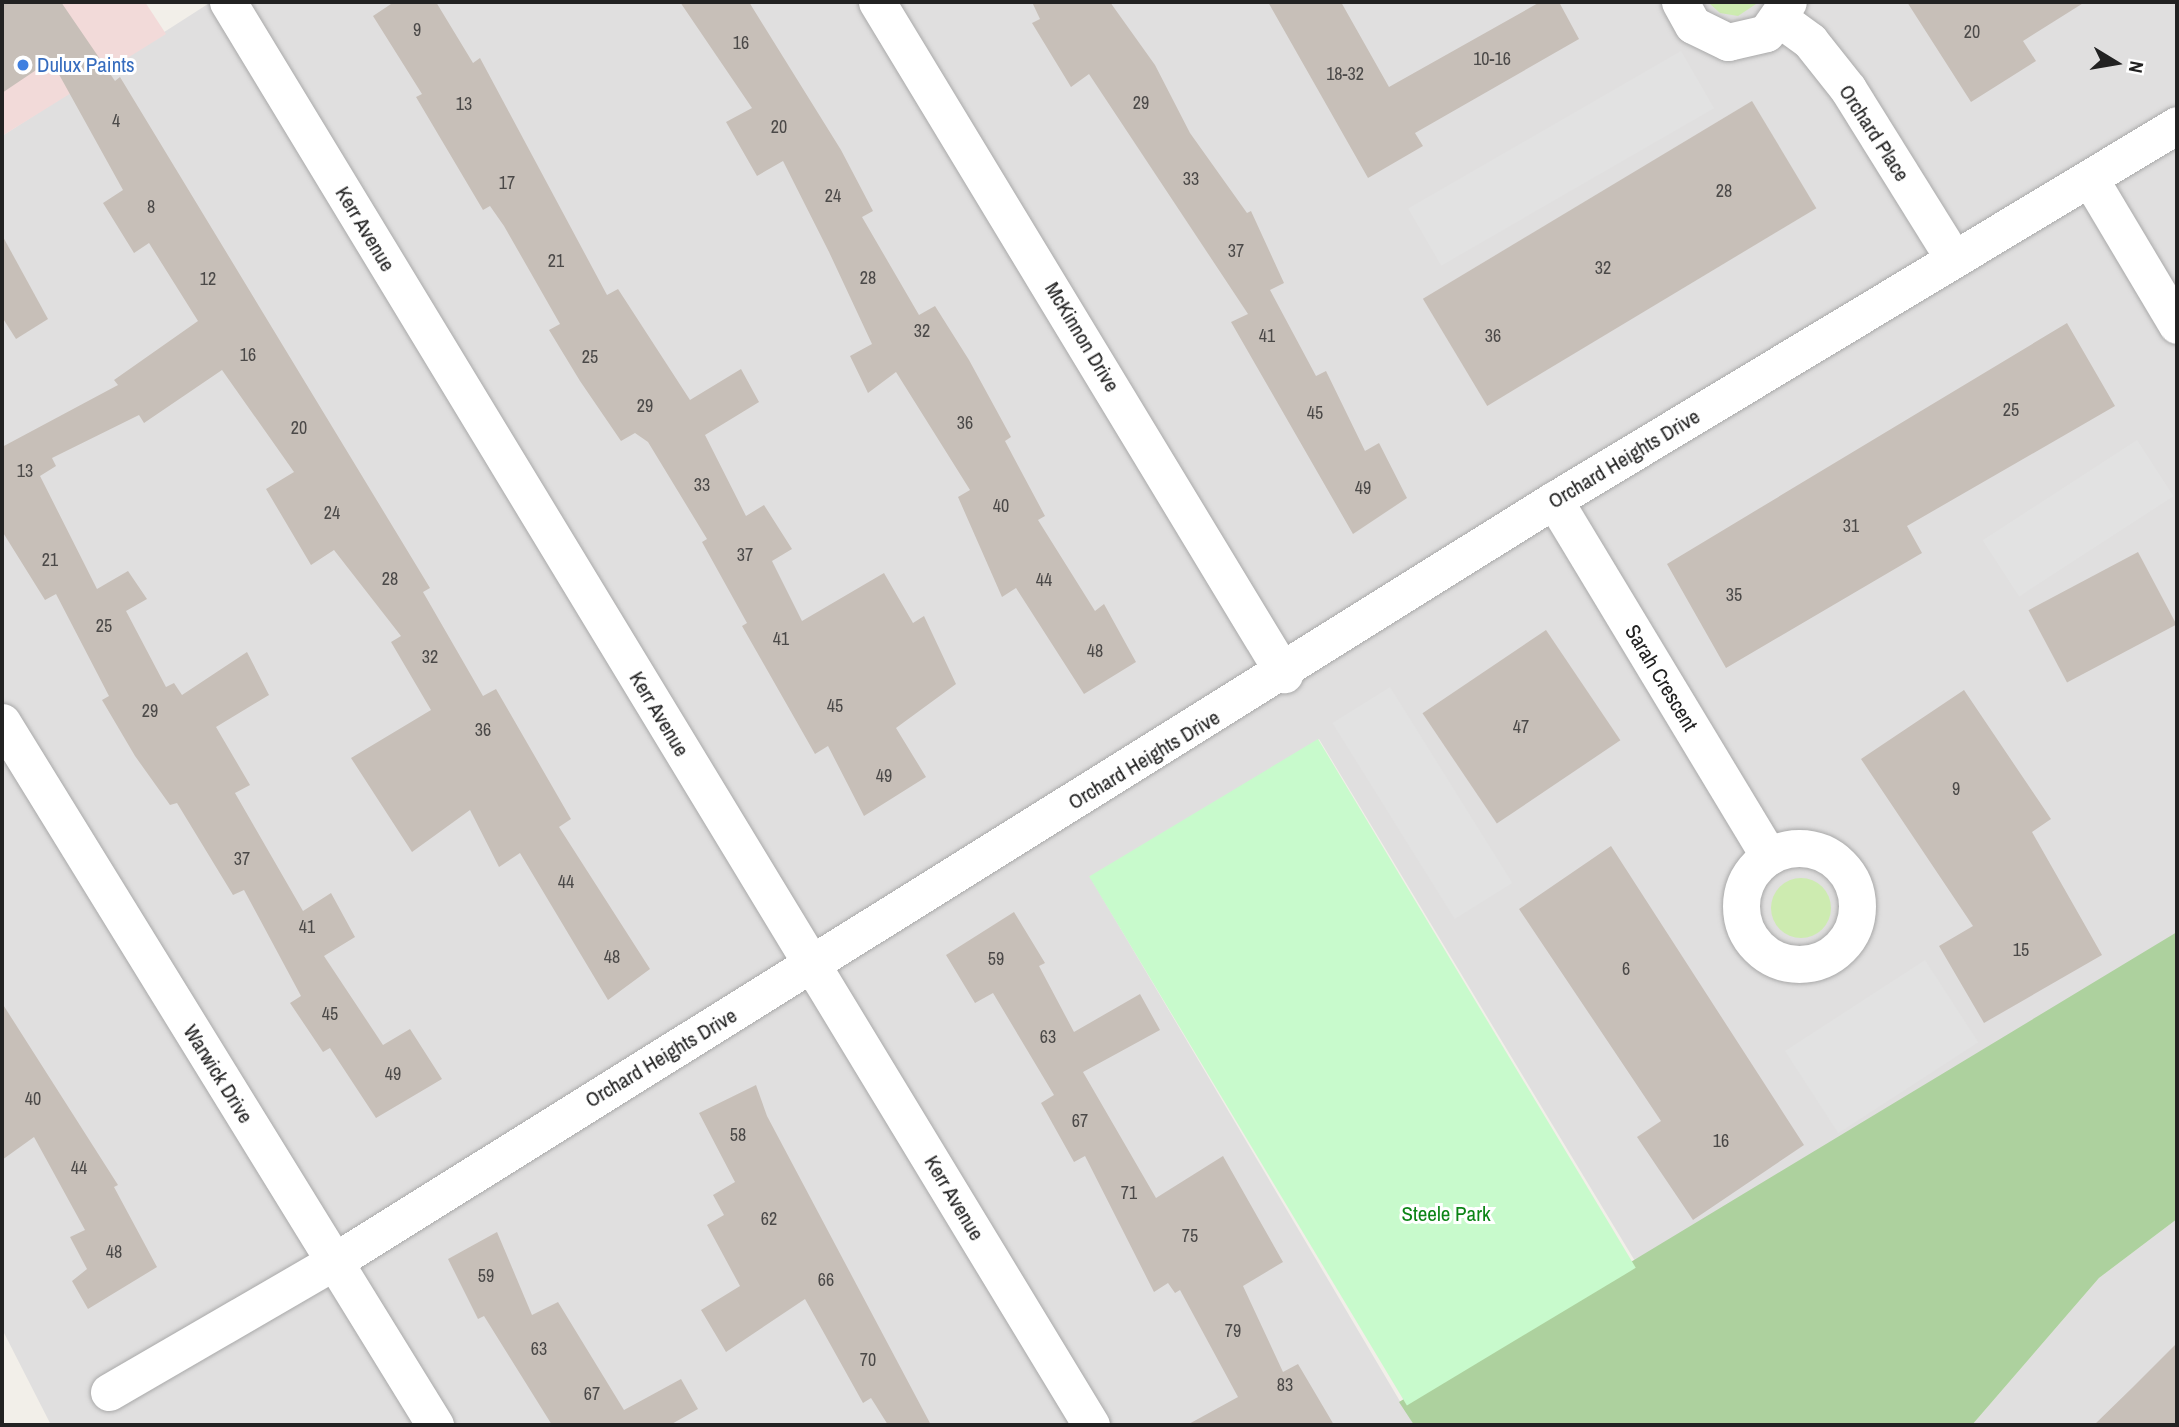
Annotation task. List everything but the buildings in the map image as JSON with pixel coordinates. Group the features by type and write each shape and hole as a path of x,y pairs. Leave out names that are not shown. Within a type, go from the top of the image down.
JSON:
{"street":[{"name":"Kerr Avenue","path":"228,2 1091,1425"},
{"name":"McKinnon Drive","path":"877,2 1284,674"},
{"name":"Orchard Place","path":"1680,2 1693,25 1728,42 1756,37 1784,10 1847,89 1954,259"},
{"name":"Orchard Heights Drive","path":"109,1392 335,1261 811,963 1284,674 1554,500 2177,125"},
{"path":"2090,179 2177,325"},
{"name":"Sarah Crescent","path":"1554,500 1769,856"},
{"name":"Warwick Drive","path":"2,722 435,1425"}],"shaded area":[{"path":"2,2 145,2 166,34 2,136"},
{"path":"211,2 2177,2 2177,938 1638,1266 1319,739 1093,882 1414,1425 51,1425 2,1329 2,136"},
{"path":"1681,51 1714,108 1441,266 1408,208"},
{"path":"2137,440 2173,496 2019,596 1983,540"},
{"path":"1390,687 1512,883 1455,919 1332,723"},
{"path":"1925,960 1978,1042 1838,1133 1785,1051"},
{"path":"2177,1219 2177,1425 1972,1425 2099,1278"}],"green space":[{"path":"1708,2 1759,2 1738,16 1720,13"},
{"name":"Steele Park","path":"1318,739 1636,1268 1407,1405 1089,877"},
{"path":"1801,878 1822,887 1831,908 1822,929 1801,938 1780,929 1771,908 1780,887"},
{"path":"2177,932 2177,1219 2099,1278 1972,1425 1414,1425 1399,1402"}],"place":[{"name":"Dulux Paints","path":"23,65"}]}
